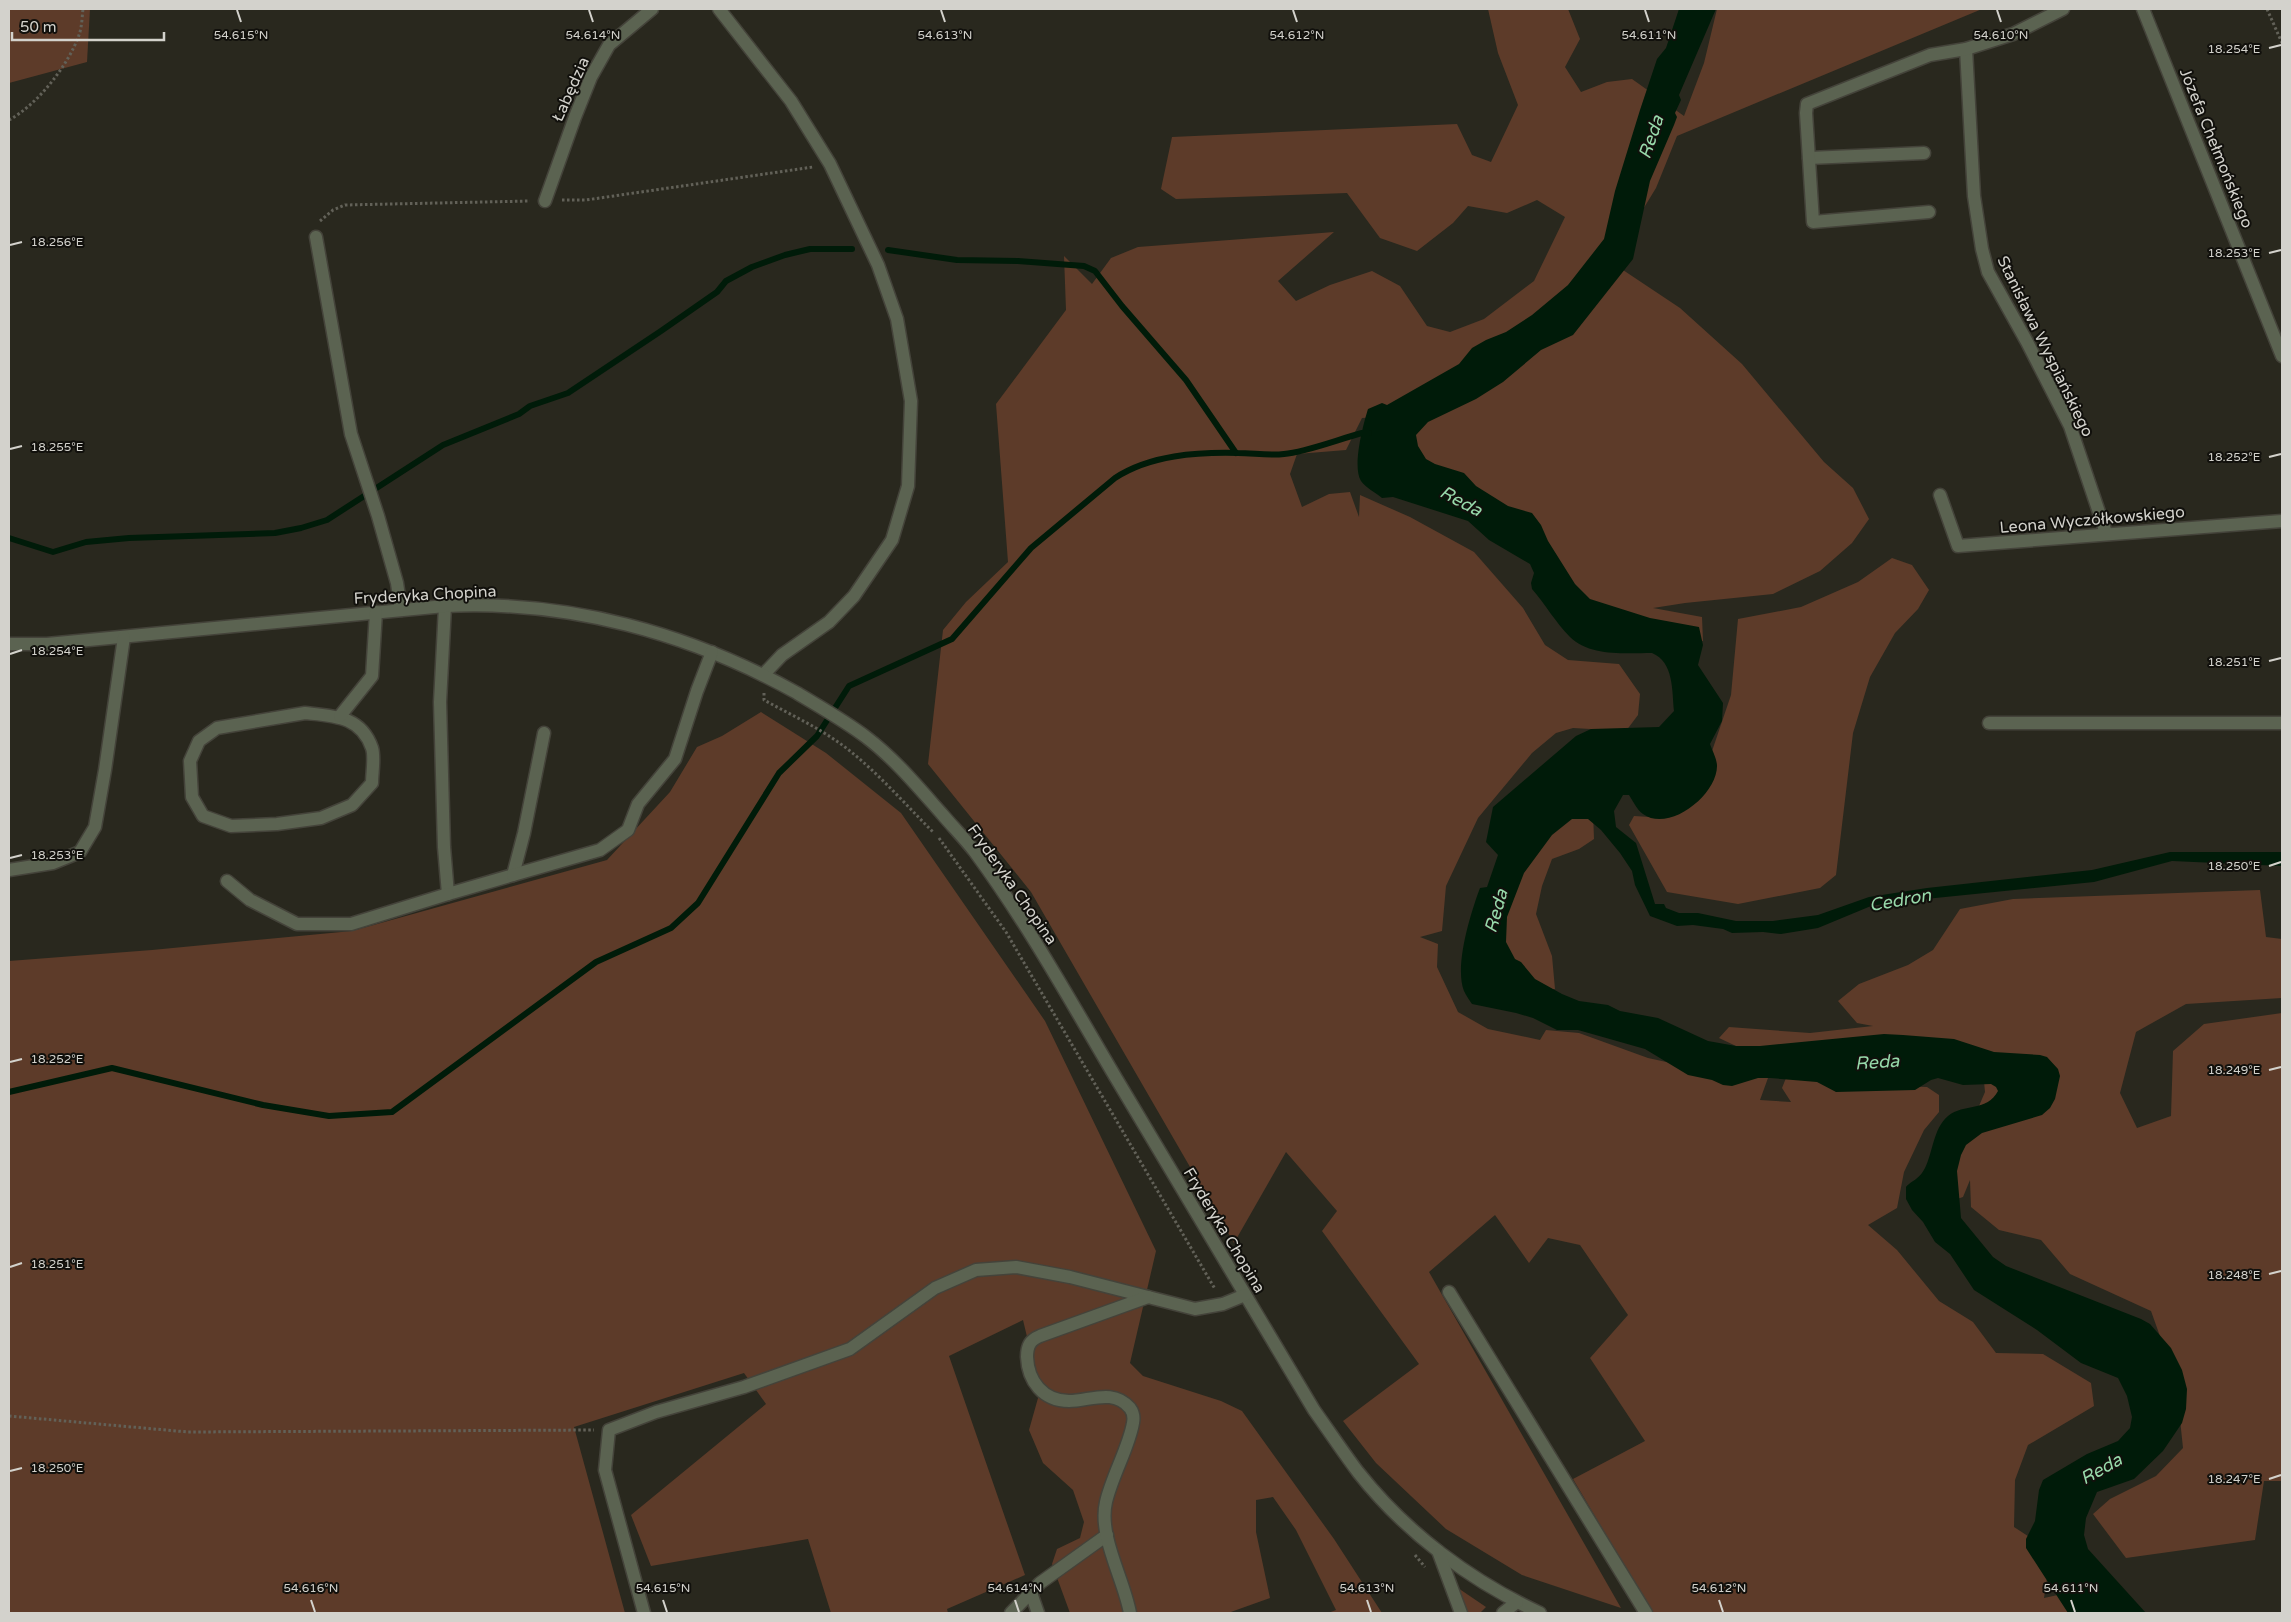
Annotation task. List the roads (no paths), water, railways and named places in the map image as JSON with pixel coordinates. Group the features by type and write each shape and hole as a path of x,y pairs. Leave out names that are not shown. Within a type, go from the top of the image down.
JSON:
{"street":[{"name":"Łabędzia","path":"545,201 575,117 592,77 609,45 652,9"},
{"path":"719,9 791,101 830,164 878,265 897,319 911,401 908,486 892,540 854,596 829,622 782,655 763,675"},
{"path":"1929,212 1813,222 1807,104 1930,55 1966,49 2013,34 2063,9"},
{"name":"Józefa Chełmońskiego","path":"2143,9 2282,356"},
{"name":"Stanisława Wyspiańskiego","path":"1966,49 1974,196 1982,249 1988,272 2027,342 2070,426 2106,534"},
{"path":"1809,158 1924,153"},
{"path":"316,236 351,434 381,526 397,583 401,610"},
{"name":"Leona Wyczółkowskiego","path":"1940,495 1958,546 2282,521"},
{"name":"Fryderyka Chopina","path":"9,644 47,644 445,606 480,604 526,606 592,616 657,632 712,652 763,675 818,706 867,738 908,775 974,851 1040,949 1314,1410 1359,1473 1405,1522 1438,1551 1516,1608 1540,1613"},
{"path":"445,606 440,702 444,847 448,894"},
{"path":"340,716 372,676 376,612"},
{"path":"9,870 53,863 80,852 95,827 124,636"},
{"path":"227,881 250,900 297,924 351,924 513,874 600,850 628,830 638,804 675,759 697,690 712,652"},
{"path":"305,713 340,716 359,726 372,749 372,783 352,805 321,818 277,824 231,826 203,816 192,798 190,761 199,741 217,728 305,713"},
{"path":"1989,723 2282,722"},
{"path":"513,874 524,833 544,733"},
{"path":"644,1613 605,1470 609,1430 656,1412 744,1387 850,1349 935,1288 976,1270 1016,1266 1070,1277 1195,1309 1223,1304 1245,1296"},
{"path":"1449,1292 1646,1613"},
{"path":"1130,1613 1104,1522 1106,1505 1133,1423 1132,1410 1124,1402 1110,1396 1070,1401 1045,1395 1036,1387 1031,1376 1028,1366 1028,1347 1032,1339 1149,1297"},
{"path":"1011,1612 1040,1583 1108,1535"},
{"path":"1438,1551 1461,1613"},
{"path":"1031,1593 1038,1613"},
{"path":"1503,1613 1516,1608"}],"water":[{"path":"1679,9 1716,9 1679,95 1681,100 1675,113 1677,117 1650,181 1633,259 1573,335 1541,350 1503,382 1476,399 1428,422 1416,435 1418,446 1426,459 1435,464 1464,473 1476,486 1508,506 1532,513 1575,584 1590,599 1650,618 1699,627 1703,645 1698,665 1723,703 1722,721 1710,744 1717,763 1715,777 1700,799 1678,815 1666,819 1654,819 1643,814 1629,795 1623,795 1614,811 1616,827 1636,843 1655,904 1664,904 1666,908 1679,913 1698,913 1736,921 1773,921 1818,915 1869,897 1927,888 2092,870 2170,852 2282,852 2282,866 2172,861 2094,882 1871,906 1818,928 1781,934 1763,932 1732,933 1723,929 1693,925 1677,926 1650,916 1635,885 1632,871 1620,853 1601,830 1588,819 1572,819 1552,835 1524,873 1507,917 1506,942 1515,959 1521,962 1535,979 1562,994 1579,1001 1608,1005 1620,1011 1658,1018 1708,1041 1736,1046 1760,1046 1884,1034 1954,1039 1994,1052 2047,1057 2058,1069 2060,1076 2055,1099 2050,1108 2042,1115 1982,1133 1966,1145 1957,1171 1961,1218 1993,1257 2006,1266 2150,1324 2171,1348 2182,1370 2187,1389 2186,1409 2182,1423 2163,1451 2134,1479 2097,1492 2086,1518 2084,1535 2088,1549 2146,1613 2068,1613 2026,1548 2026,1539 2035,1521 2039,1490 2043,1480 2087,1454 2118,1441 2130,1428 2132,1417 2127,1396 2118,1378 2081,1363 2037,1330 1974,1290 1950,1254 1935,1242 1906,1199 1906,1187 1925,1168 1936,1134 1943,1121 1954,1112 1988,1102 1998,1091 1996,1087 1991,1084 1963,1085 1938,1078 1915,1090 1836,1092 1817,1082 1770,1078 1758,1078 1732,1086 1723,1085 1712,1080 1688,1075 1645,1049 1578,1030 1557,1030 1533,1018 1472,1004 1464,991 1461,980 1461,968 1468,925 1480,888 1487,887 1498,855 1486,842 1493,807 1576,736 1591,729 1659,727 1674,711 1672,686 1664,663 1652,653 1598,651 1578,643 1570,637 1532,589 1531,583 1534,573 1530,564 1489,540 1468,521 1393,497 1382,498 1368,488 1361,481 1359,475 1358,456 1361,435 1368,409 1382,403 1387,405 1459,364 1472,348 1506,332 1532,315 1568,285 1604,239 1615,191 1640,110 1657,59 1666,48"}],"waterway":[{"path":"9,538 53,552 86,542 129,538 275,533 327,520 443,445 519,414 530,406 568,393 717,292 726,281 752,267 785,255 810,249 852,249"},
{"path":"888,250 957,260 1018,261 1084,266 1095,271 1122,306 1186,380 1236,453"},
{"path":"9,1092 112,1068 263,1105 329,1116 392,1112 596,962 671,928 698,903 779,773 817,736 849,686 952,639 1031,548 1115,478 1143,464 1190,454 1244,453 1273,455 1293,453 1362,433 1369,433"}],"water label":[{"name":"Reda","path":"1651,137"},
{"name":"Reda","path":"1461,501"},
{"name":"Cedron","path":"1900,900"},
{"name":"Reda","path":"1496,911"},
{"name":"Reda","path":"1877,1062"},
{"name":"Reda","path":"2101,1469"}]}
